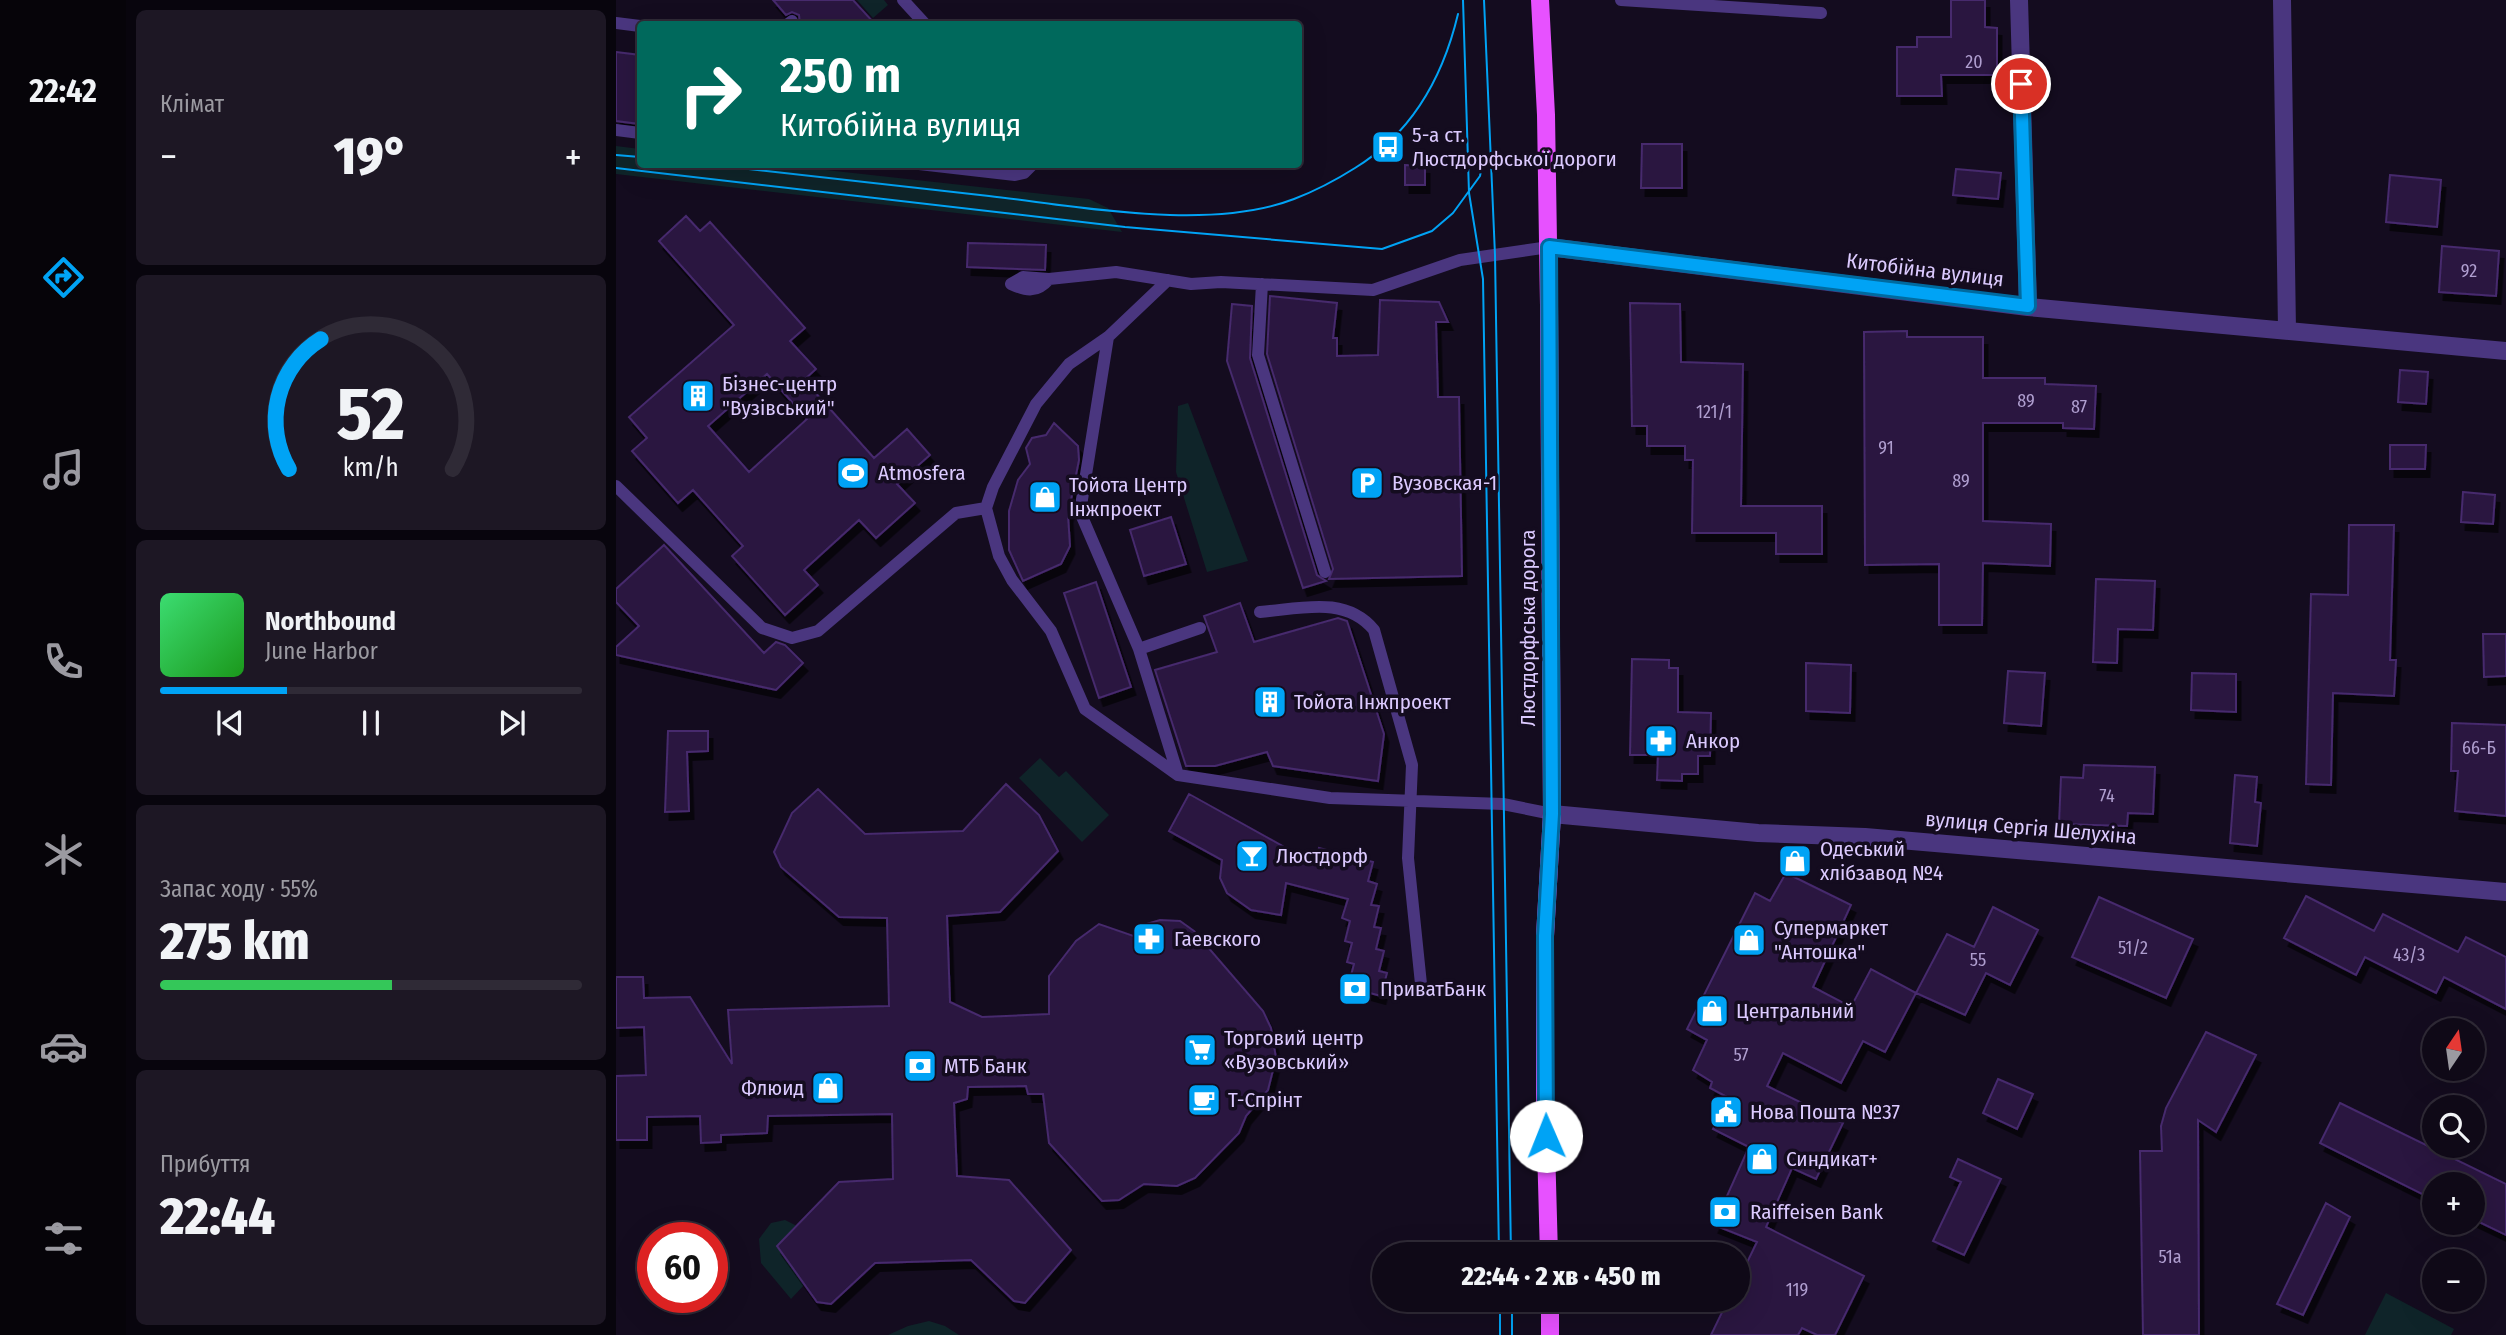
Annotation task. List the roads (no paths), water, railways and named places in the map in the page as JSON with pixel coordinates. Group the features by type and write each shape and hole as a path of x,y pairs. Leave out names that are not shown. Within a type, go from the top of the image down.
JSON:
{"main road":[{"name":"Люстдорфська дорога","path":"1540,0 1549,247 1552,814 1545,936 1549,1242"},
{"path":"1550,1312 1550,1335"}],"street":[{"path":"2019,0 2028,306"},
{"path":"2283,0 2287,330"},
{"name":"Китобійна вулиця","path":"1549,247 2028,306 2506,351"},
{"name":"вулиця Сергія Шелухіна","path":"1552,814 1758,833 1879,838 2506,892"}],"lane":[{"path":"903,0 922,21"},
{"path":"1621,0 1821,13"},
{"path":"616,23 637,26"},
{"path":"616,130 637,133"},
{"path":"954,168 1015,175 1024,173 1029,168"},
{"path":"1049,279 1116,272 1191,284 1262,284 1373,290 1460,260 1549,247"},
{"path":"1168,280 1108,337 1069,364 1036,404 993,487 986,508 999,556 1012,580 1051,631 1085,709 1178,775 1331,799 1503,804 1552,814"},
{"path":"1262,284 1258,355 1325,572"},
{"path":"1108,337 1080,512 1139,649 1178,775"},
{"path":"616,485 762,628 792,638 818,631 956,513 986,508"},
{"path":"1260,612 1335,606 1363,618 1374,630 1412,765 1408,858 1421,984"},
{"path":"1139,649 1200,628"}],"tram line":[{"path":"1463,0 1469,193 1483,279 1499,1242"},
{"path":"1484,0 1495,255 1511,1242"},
{"path":"740,168 1143,214 1223,214 1260,209 1294,199 1333,181 1375,154 1393,138 1409,121 1434,81 1444,60 1458,14"},
{"path":"616,168 1125,227 1382,249 1432,231 1453,213 1480,176 1484,153"},
{"path":"616,155 637,157"},
{"path":"1500,1312 1500,1335"},
{"path":"1512,1312 1512,1335"}],"place":[{"name":"5-а ст. Люстдорфської дороги","path":"1388,147"},
{"name":"Бізнес-центр \"Вузівський\"","path":"698,396"},
{"name":"Atmosfera","path":"853,473"},
{"name":"Вузовская-1","path":"1367,483"},
{"name":"Тойота Центр Інжпроект","path":"1045,497"},
{"name":"Тойота Інжпроект","path":"1270,702"},
{"name":"Анкор","path":"1661,741"},
{"name":"Люстдорф","path":"1252,856"},
{"name":"Одеський хлібзавод №4","path":"1795,861"},
{"name":"Гаевского","path":"1149,939"},
{"name":"Супермаркет \"Антошка\"","path":"1749,940"},
{"name":"ПриватБанк","path":"1355,989"},
{"name":"Центральний","path":"1712,1011"},
{"name":"Торговий центр «Вузовський»","path":"1200,1050"},
{"name":"МТБ Банк","path":"920,1066"},
{"name":"Флюид","path":"828,1088"},
{"name":"Т-Спрінт","path":"1204,1100"},
{"name":"Нова Пошта №37","path":"1726,1112"},
{"name":"Синдикат+","path":"1762,1159"},
{"name":"Raiffeisen Bank","path":"1725,1212"}]}
